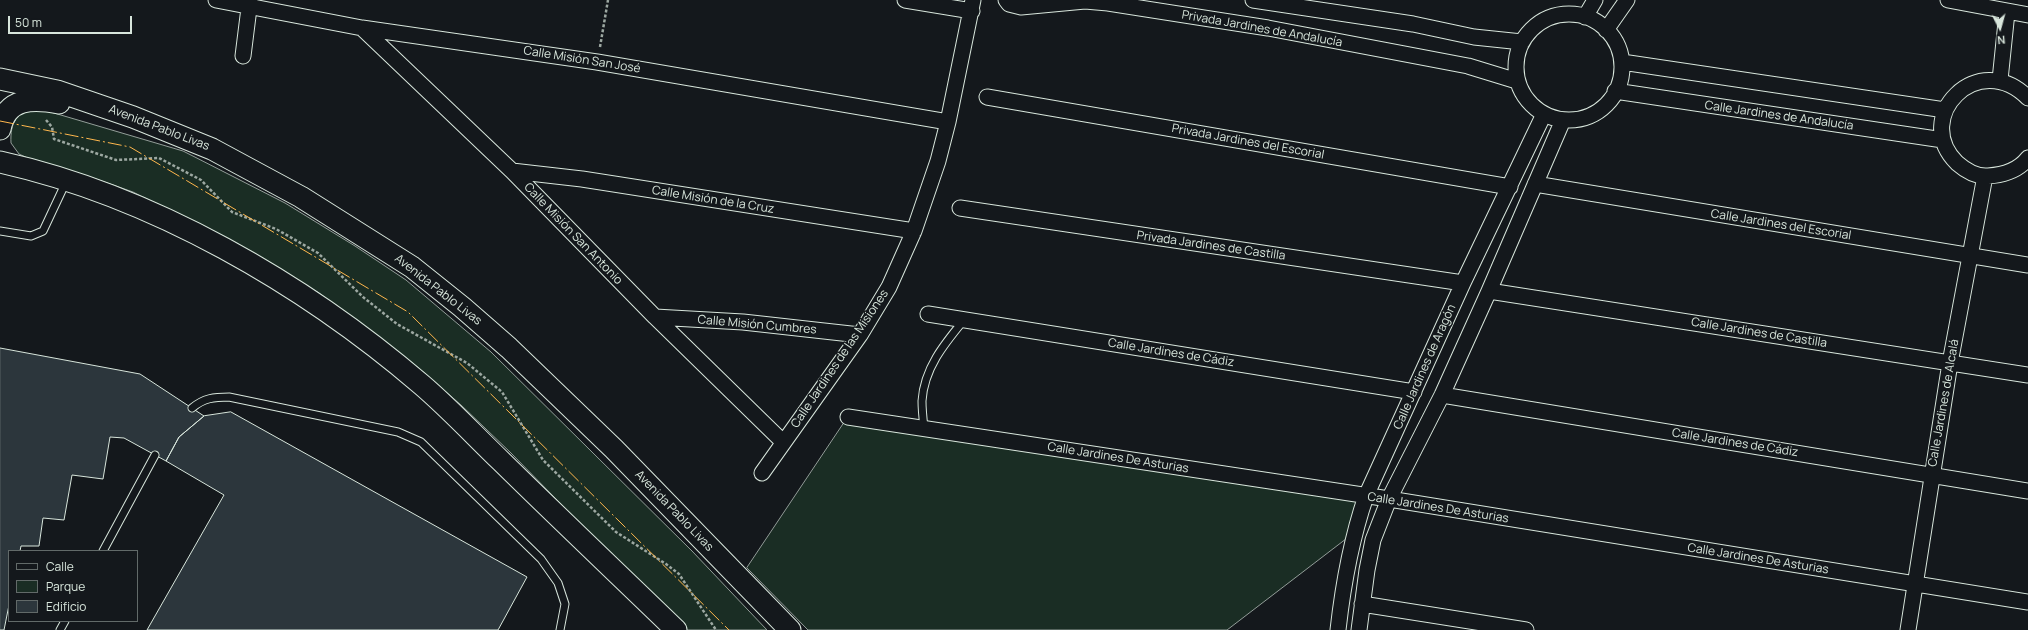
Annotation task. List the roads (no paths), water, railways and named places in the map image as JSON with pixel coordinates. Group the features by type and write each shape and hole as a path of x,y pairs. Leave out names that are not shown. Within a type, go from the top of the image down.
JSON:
{"main road":[{"name":"Avenida Pablo Livas","path":"0,79 56,91 132,117 212,149 302,197 412,267 462,307 509,348 619,455 790,630"},
{"path":"0,129 5,113 16,103 40,99 132,117"},
{"path":"0,140 0,163 95,188 177,225 256,267 339,320 423,386 676,630"}],"street":[{"name":"Calle Misión San José","path":"216,0 249,3 362,28 597,62 948,122"},
{"path":"905,0 972,6"},
{"name":"Privada Jardines de Andalucía","path":"1006,0 1009,4 1021,7 1085,1 1268,28 1468,66 1517,81"},
{"path":"1254,0 1413,24 1474,37 1522,42"},
{"path":"1585,17 1595,0"},
{"path":"1606,30 1627,0"},
{"path":"1948,0 2028,15"},
{"path":"243,56 249,3"},
{"name":"Calle Jardines de las Misiones","path":"762,473 860,335 890,287 914,231 938,161 948,122 972,6"},
{"path":"2000,80 2008,12"},
{"path":"1567,14 1585,17 1606,30 1617,44 1622,62 1620,80 1615,91 1603,107 1591,115 1577,119 1563,120 1544,114 1527,100 1517,81 1516,61 1522,42 1533,27 1549,18 1567,14"},
{"name":"Calle Misión San Antonio","path":"362,28 512,172 655,317 783,442"},
{"path":"1622,62 1945,110"},
{"path":"2028,98 2015,86 2000,80 1983,80 1967,86 1954,96 1945,110 1943,119 1943,140 1951,157 1972,173 1985,176 2001,175 2015,170 2028,158"},
{"name":"Calle Jardines de Andalucía","path":"1615,91 1943,140"},
{"name":"Privada Jardines del Escorial","path":"987,97 1510,187"},
{"name":"Calle Jardines de Aragón","path":"1338,630 1342,595 1351,549 1358,519 1366,496 1463,283 1544,114"},
{"name":"Calle Jardines de Aragón","path":"1359,630 1373,540 1388,499 1442,396 1563,120"},
{"name":"Calle Misión de la Cruz","path":"512,172 589,180 914,231"},
{"name":"Calle Jardines de Alcalá","path":"1908,630 1950,363 1985,176"},
{"name":"Calle Jardines del Escorial","path":"1535,184 2028,265"},
{"name":"Privada Jardines de Castilla","path":"960,208 1463,283"},
{"name":"Calle Jardines de Castilla","path":"1489,291 2028,376"},
{"name":"Calle Jardines de Cádiz","path":"928,314 1414,392"},
{"name":"Calle Misión Cumbres","path":"655,317 743,322 860,335"},
{"name":"Calle Jardines de Cádiz","path":"1442,396 2028,491"},
{"name":"Calle Jardines De Asturias","path":"848,417 1388,499 2028,602"},
{"path":"1362,604 1526,630"}],"lane":[{"path":"0,231 31,236 43,231 67,180"},
{"path":"924,428 922,400 929,370 940,349 964,320"},
{"path":"192,408 200,402 213,397 229,397 398,432 421,442 541,559 558,583 565,604 560,630"},
{"path":"104,550 155,455"}]}
